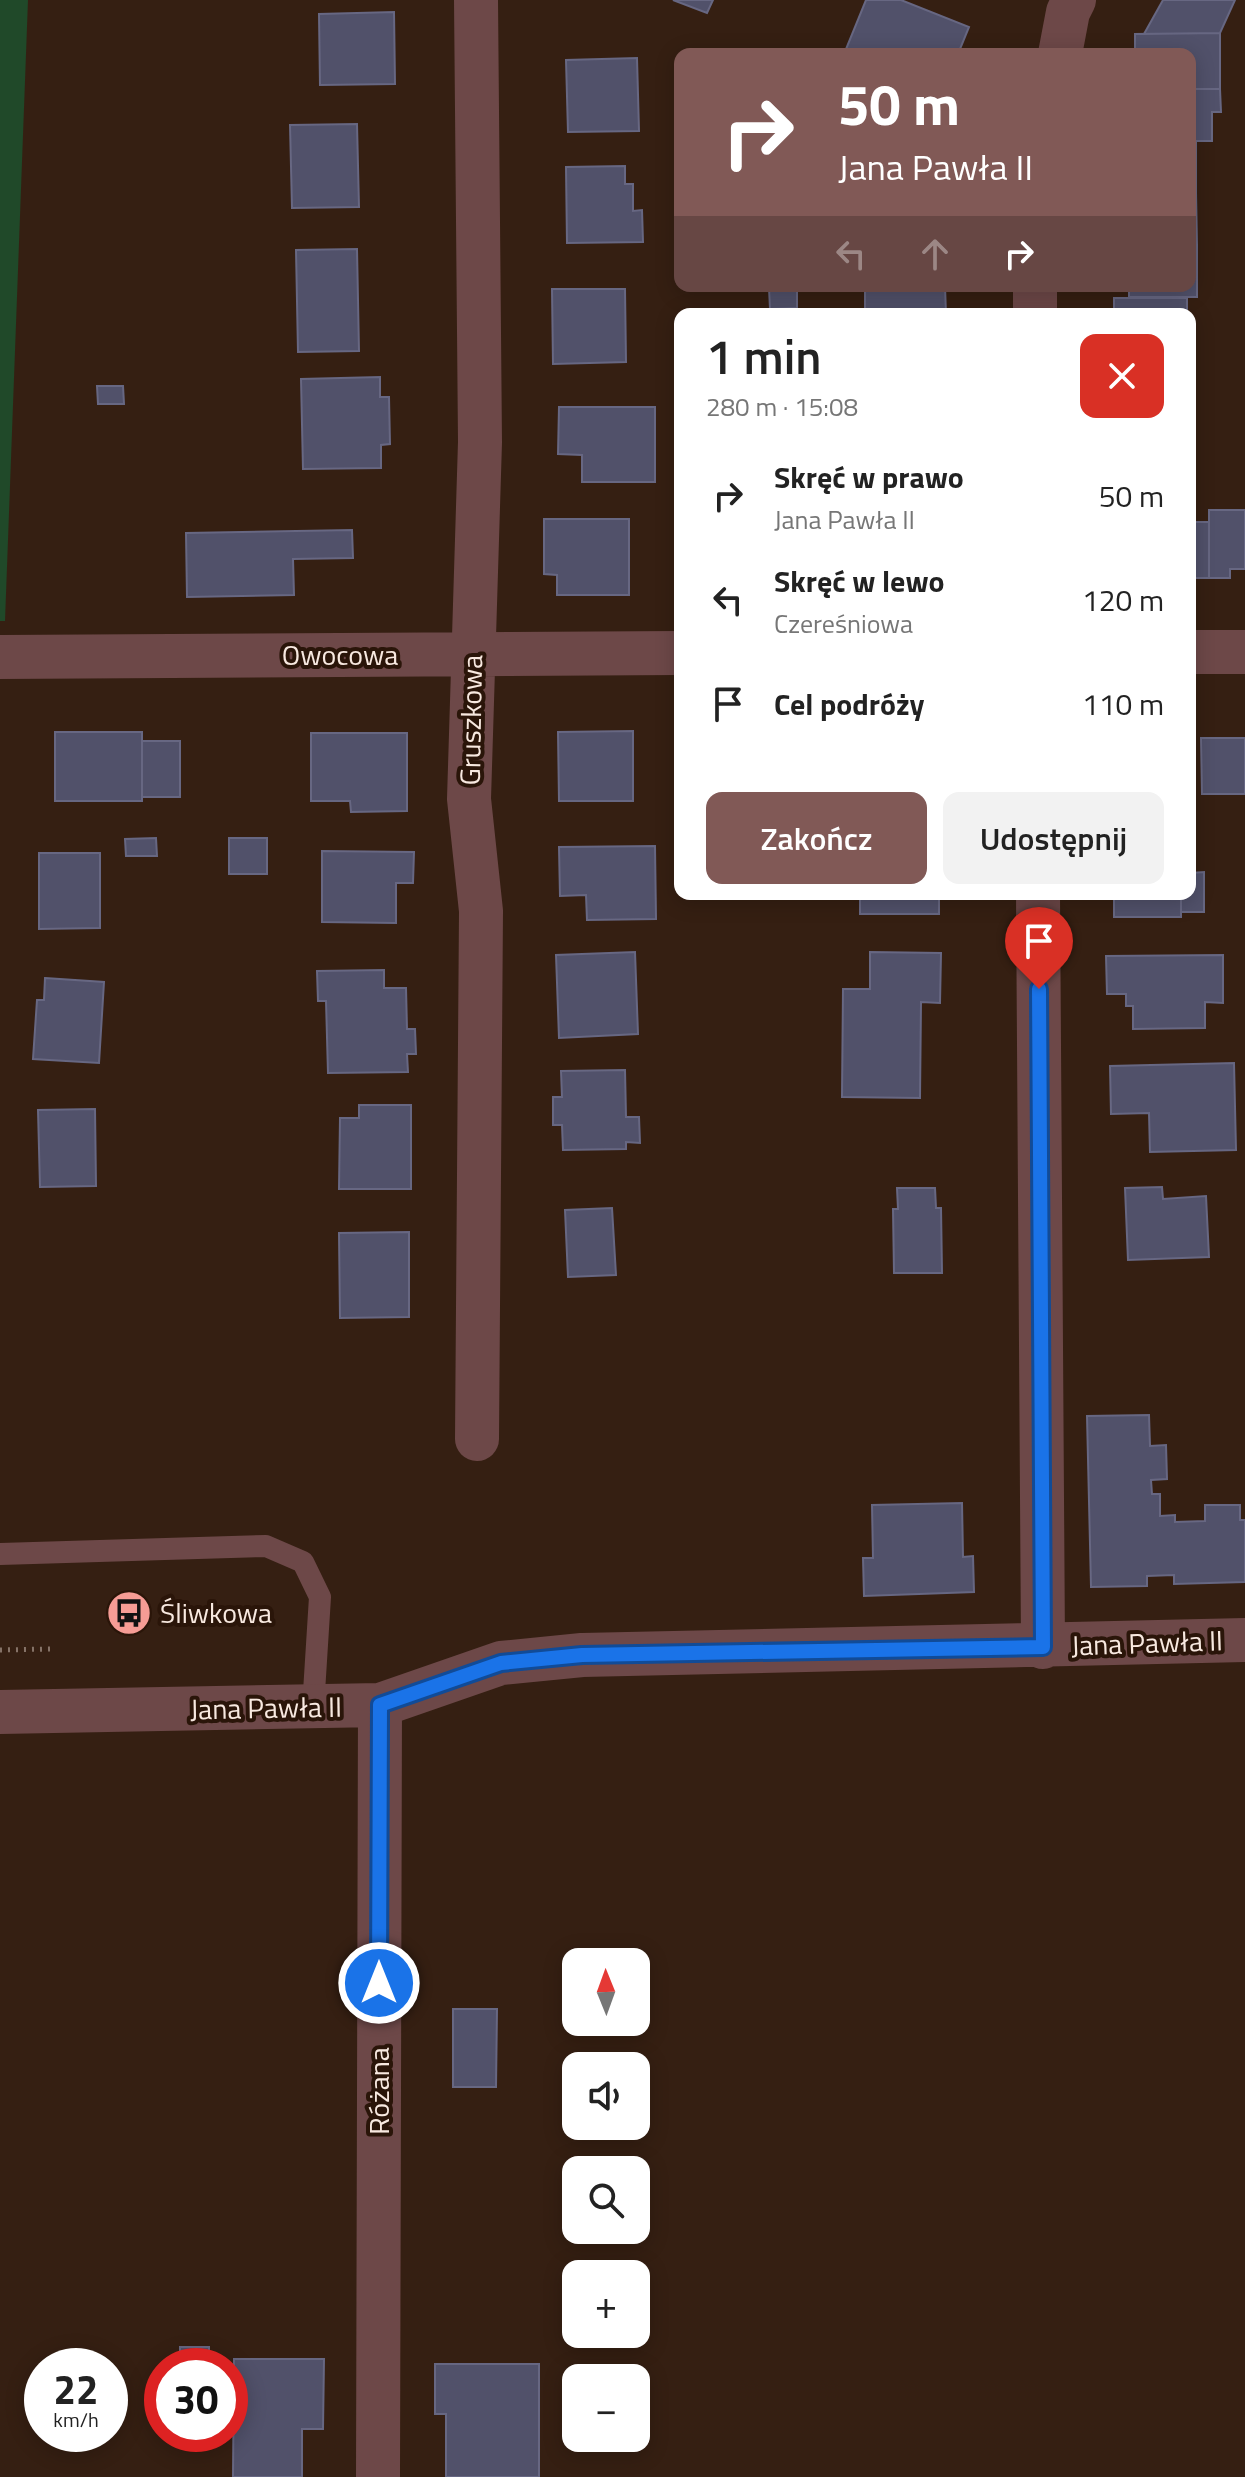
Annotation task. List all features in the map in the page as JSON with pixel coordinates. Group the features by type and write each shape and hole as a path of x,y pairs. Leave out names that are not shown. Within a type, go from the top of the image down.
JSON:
{"street":[{"name":"Gruszkowa","path":"476,0 480,442 469,799 481,911 477,1439"},
{"path":"1196,652 1245,652"},
{"name":"Owocowa","path":"0,657 674,653"},
{"path":"1038,900 1043,1647"},
{"name":"Jana Pawła II","path":"0,1712 380,1705 501,1663 568,1657 1245,1640"},
{"name":"Różana","path":"378,2477 380,1705"}],"lane":[{"path":"0,1554 266,1546 303,1562 320,1597 313,1708"}],"path":[{"path":"0,1650 50,1649"}],"green space":[{"path":"0,0 28,0 5,621 0,621"}],"building":[{"path":"673,0 713,0 707,13"},
{"path":"866,0 901,0 969,27 960,48 846,48"},
{"path":"1163,0 1235,0 1220,33 1144,34"},
{"path":"394,12 395,84 320,85 319,14"},
{"path":"1220,33 1220,89 1196,89 1196,48 1135,48 1135,34"},
{"path":"637,58 639,131 568,132 566,60"},
{"path":"1196,89 1220,89 1221,112 1212,112 1212,141 1196,141"},
{"path":"357,124 359,207 292,208 290,125"},
{"path":"625,166 625,184 633,184 633,211 642,210 643,242 567,243 566,167"},
{"path":"1197,245 1197,297 1129,297 1129,292 1196,292"},
{"path":"357,249 359,351 298,352 296,250"},
{"path":"552,289 625,289 626,362 553,364"},
{"path":"769,292 797,292 797,308 770,308"},
{"path":"865,292 945,292 946,308 865,308"},
{"path":"1114,298 1187,298 1187,308 1114,308"},
{"path":"380,377 380,397 389,397 390,444 381,445 381,468 303,469 301,379"},
{"path":"97,386 123,386 124,404 98,404"},
{"path":"559,407 655,407 655,482 582,482 582,455 558,454"},
{"path":"1209,510 1245,510 1245,569 1230,569 1230,578 1209,578"},
{"path":"544,519 629,519 629,595 557,595 557,575 544,574"},
{"path":"1196,522 1209,522 1209,578 1196,578"},
{"path":"352,530 353,558 293,559 294,595 187,597 186,533"},
{"path":"633,731 633,801 559,801 558,732"},
{"path":"55,732 142,732 142,801 55,801"},
{"path":"311,733 407,733 407,811 351,812 350,801 311,801"},
{"path":"1201,738 1245,738 1245,794 1202,794"},
{"path":"142,741 180,741 180,797 142,797"},
{"path":"156,838 157,856 126,856 125,839"},
{"path":"229,838 267,838 267,874 229,874"},
{"path":"655,846 656,919 587,920 586,895 560,896 559,847"},
{"path":"322,851 414,852 413,883 396,883 396,923 322,922"},
{"path":"39,853 100,853 100,928 39,929"},
{"path":"1204,872 1204,912 1181,912 1181,900 1196,900 1196,873"},
{"path":"860,900 939,900 939,914 860,914"},
{"path":"1114,900 1181,900 1181,917 1114,917"},
{"path":"635,952 638,1034 559,1038 556,955"},
{"path":"870,952 941,953 940,1003 921,1002 920,1098 842,1097 843,989 870,989"},
{"path":"1223,955 1223,1003 1205,1002 1205,1028 1133,1029 1133,1006 1126,1006 1126,994 1107,994 1106,956"},
{"path":"384,970 384,988 406,988 407,1029 415,1029 416,1054 407,1054 408,1072 328,1073 326,1001 318,1001 317,971"},
{"path":"45,978 104,982 99,1063 33,1059 37,1000 44,1000"},
{"path":"1234,1063 1236,1150 1150,1152 1149,1113 1111,1114 1110,1066"},
{"path":"625,1070 626,1117 639,1117 640,1143 626,1142 626,1149 563,1150 562,1125 553,1125 553,1097 562,1097 561,1071"},
{"path":"359,1105 411,1105 411,1189 339,1189 340,1118 359,1118"},
{"path":"95,1109 96,1186 40,1187 38,1110"},
{"path":"1162,1187 1163,1199 1206,1196 1209,1257 1128,1260 1125,1188"},
{"path":"897,1188 935,1188 936,1208 941,1208 942,1273 894,1273 893,1209 898,1209"},
{"path":"612,1208 616,1275 568,1277 565,1210"},
{"path":"409,1232 409,1317 340,1318 339,1233"},
{"path":"1149,1415 1150,1446 1166,1445 1167,1479 1151,1480 1152,1494 1160,1494 1160,1516 1175,1515 1175,1522 1205,1521 1205,1505 1240,1505 1240,1520 1245,1520 1245,1582 1174,1584 1174,1575 1147,1576 1147,1586 1091,1587 1087,1416"},
{"path":"962,1503 963,1557 973,1556 974,1592 864,1596 863,1558 873,1558 872,1505"},
{"path":"453,2009 497,2009 496,2087 453,2087"},
{"path":"248,2359 324,2359 323,2429 302,2429 302,2477 233,2477 233,2452 248,2452"},
{"path":"435,2364 539,2364 539,2477 446,2477 446,2414 435,2414"}],"place":[{"name":"Śliwkowa","path":"129,1613"}],"route":[{"path":"379,1983 380,1705 501,1663 582,1655 1043,1647 1039,989"}]}
